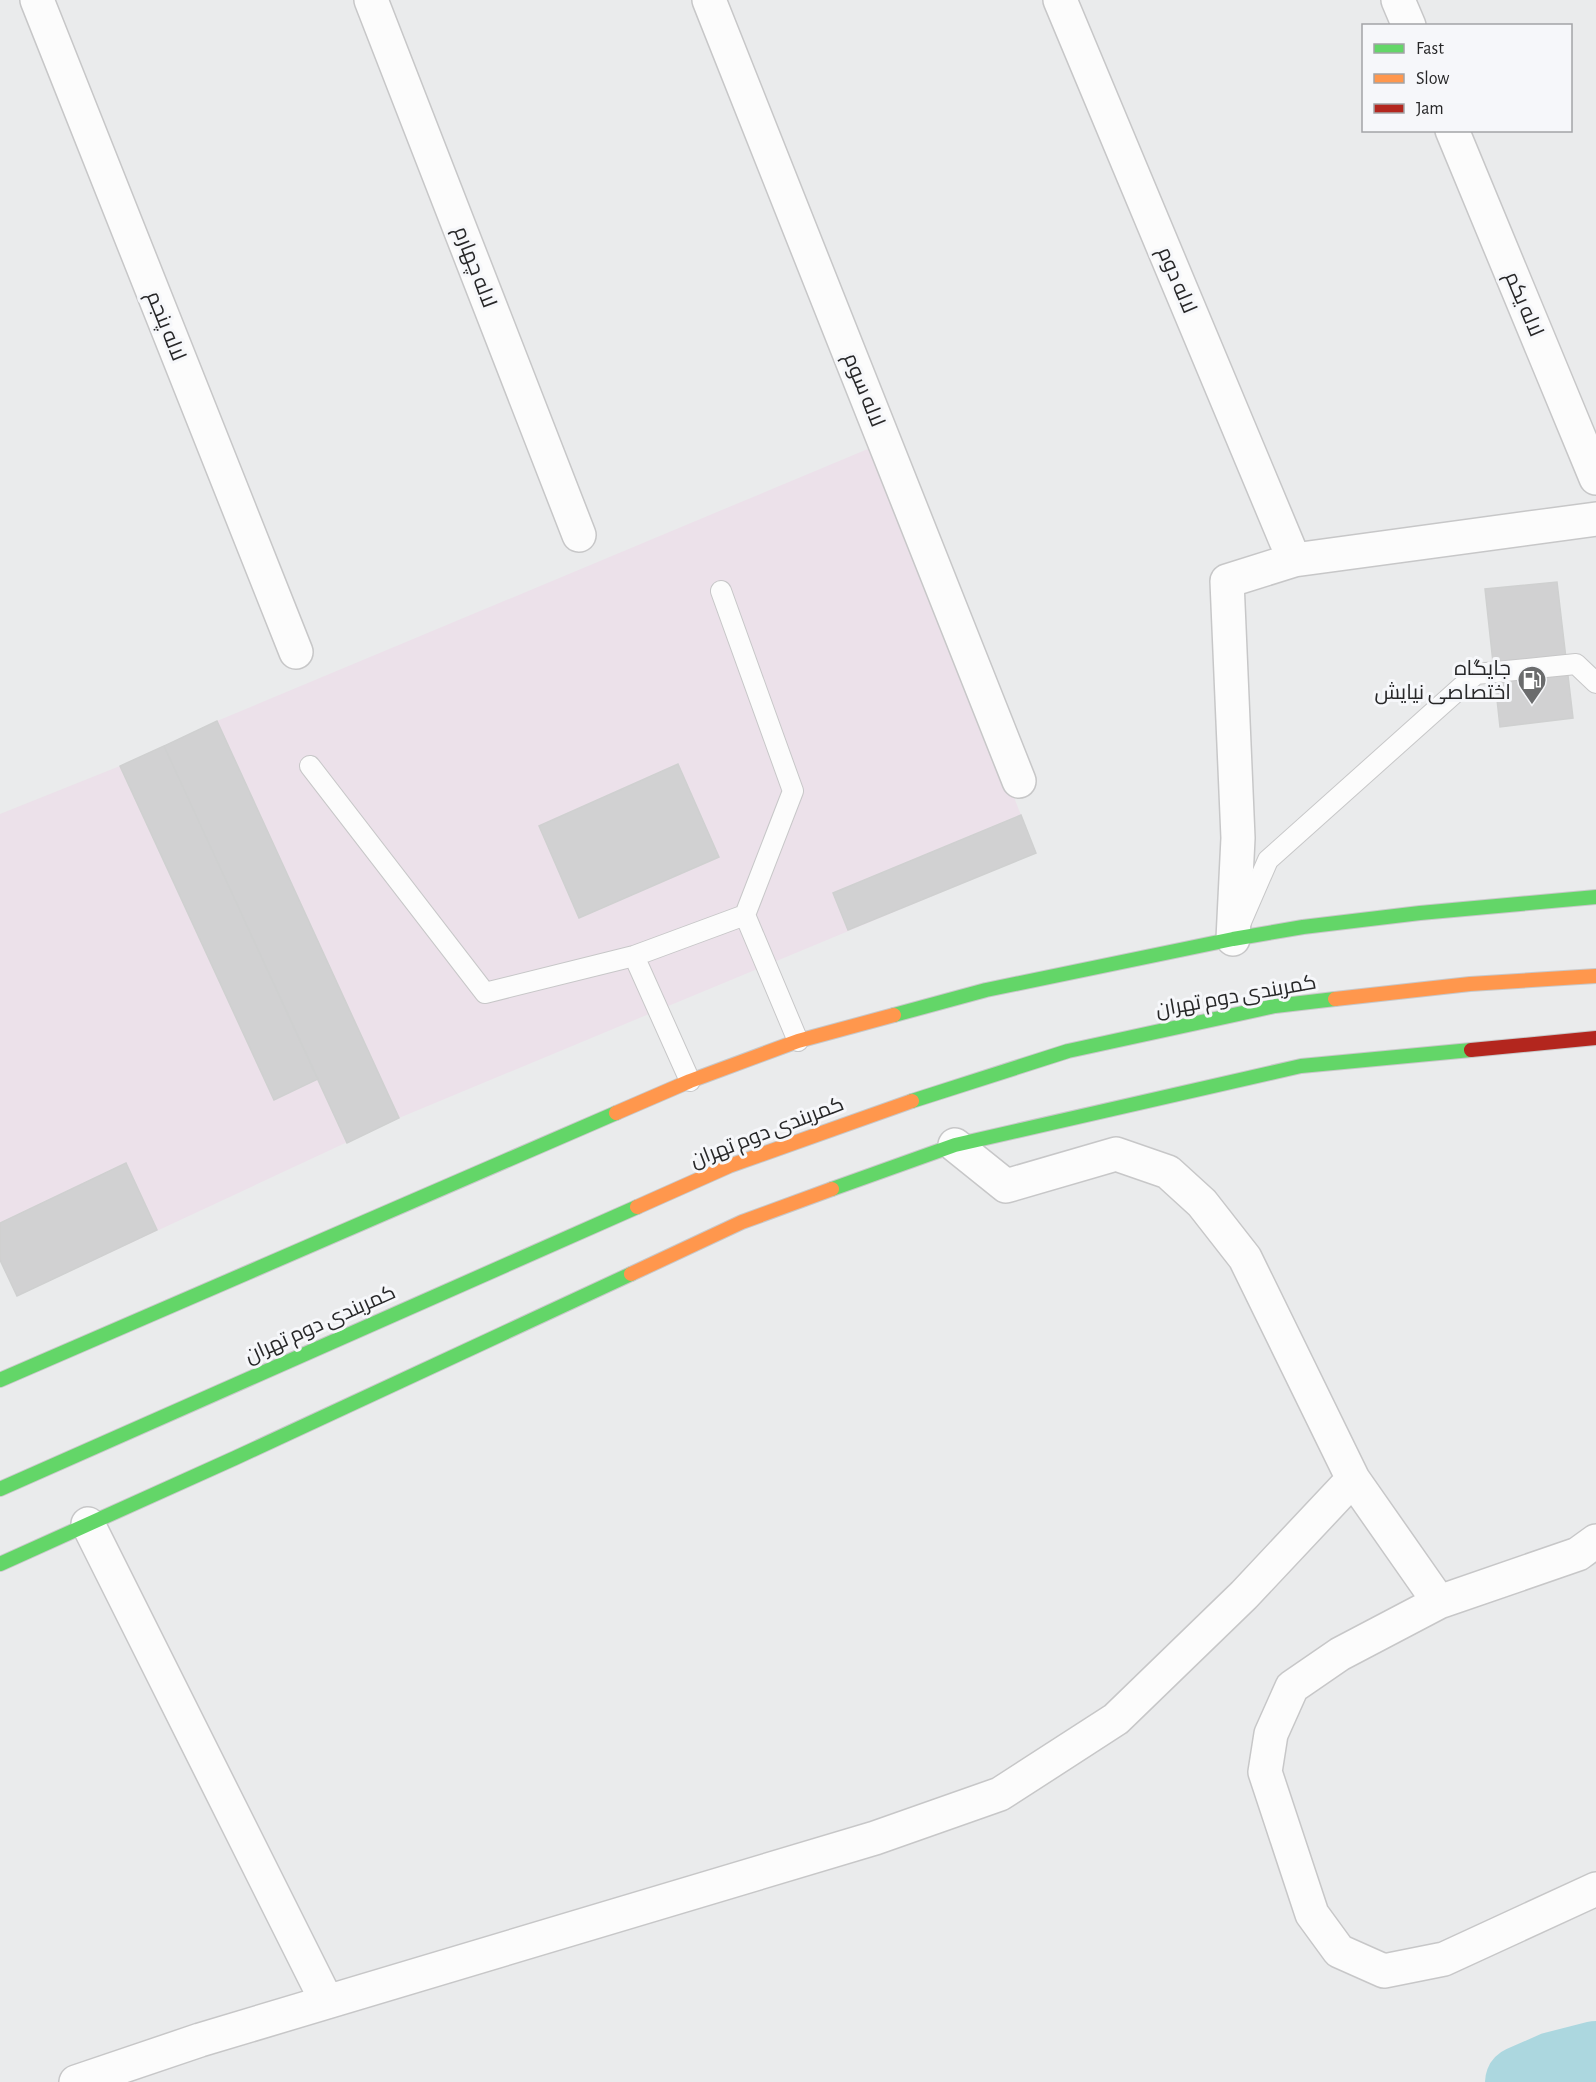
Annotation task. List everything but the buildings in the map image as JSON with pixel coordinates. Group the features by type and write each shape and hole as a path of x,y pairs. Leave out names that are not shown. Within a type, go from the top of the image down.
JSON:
{"highway":[{"path":"1,1376 690,1081 798,1041 986,990 1233,939 1303,927 1420,913 1596,897"},
{"name":"کمربندی دوم تهران","path":"0,1489 729,1166 902,1104 1057,1054 1275,1006 1470,984 1596,976"},
{"path":"0,1564 235,1458 741,1222 955,1145 1301,1066 1596,1038"}],"street":[{"name":"لاله پنجم","path":"37,0 296,652"},
{"name":"لاله چهارم","path":"371,0 579,535"},
{"name":"لاله سوم","path":"709,0 1019,781"},
{"name":"لاله دوم","path":"1060,0 1294,560"},
{"path":"1398,0 1408,24"},
{"name":"لاله یکم","path":"1453,132 1596,478"},
{"path":"1233,939 1238,838 1227,581 1294,560 1596,519"},
{"path":"955,1145 1006,1186 1116,1154 1168,1172 1202,1203 1245,1258 1353,1479 1439,1602"},
{"path":"76,2082 200,2040 875,1838 1000,1794 1116,1719 1244,1595 1353,1479"},
{"path":"88,1524 327,2002"},
{"path":"1596,1541 1578,1554 1439,1602 1340,1654 1292,1687 1271,1734 1265,1772 1312,1914 1339,1951 1384,1971 1444,1959 1596,1889"}],"lane":[{"path":"722,591 794,791 745,915 798,1041"},
{"path":"1233,939 1268,860 1476,674 1576,664 1596,683"},
{"path":"310,766 485,993 634,956 745,915"},
{"path":"634,956 690,1081"}],"shaded area":[{"path":"875,446 1036,853 399,1118 17,1296 0,1260 0,814 120,766 217,721"}],"waterway":[{"path":"1521,2082 1553,2068 1596,2057"}],"traffic: fast":[{"path":"894,1015 986,990 1233,939 1303,927 1420,913 1596,897"},
{"path":"912,1101 1068,1051 1275,1006 1335,999"},
{"path":"832,1189 955,1145 1301,1066 1471,1050"},
{"path":"0,1380 616,1113"},
{"path":"0,1489 637,1207"},
{"path":"0,1564 235,1458 631,1274"}],"traffic: slow":[{"path":"1335,999 1470,984 1596,976"},
{"path":"616,1113 690,1081 798,1041 894,1015"},
{"path":"637,1207 729,1166 912,1101"},
{"path":"631,1274 742,1222 832,1189"}],"traffic: jam":[{"path":"1471,1050 1596,1038"}],"place":[{"name":"جایگاه اختصاصی نیایش","path":"1532,706"}]}
